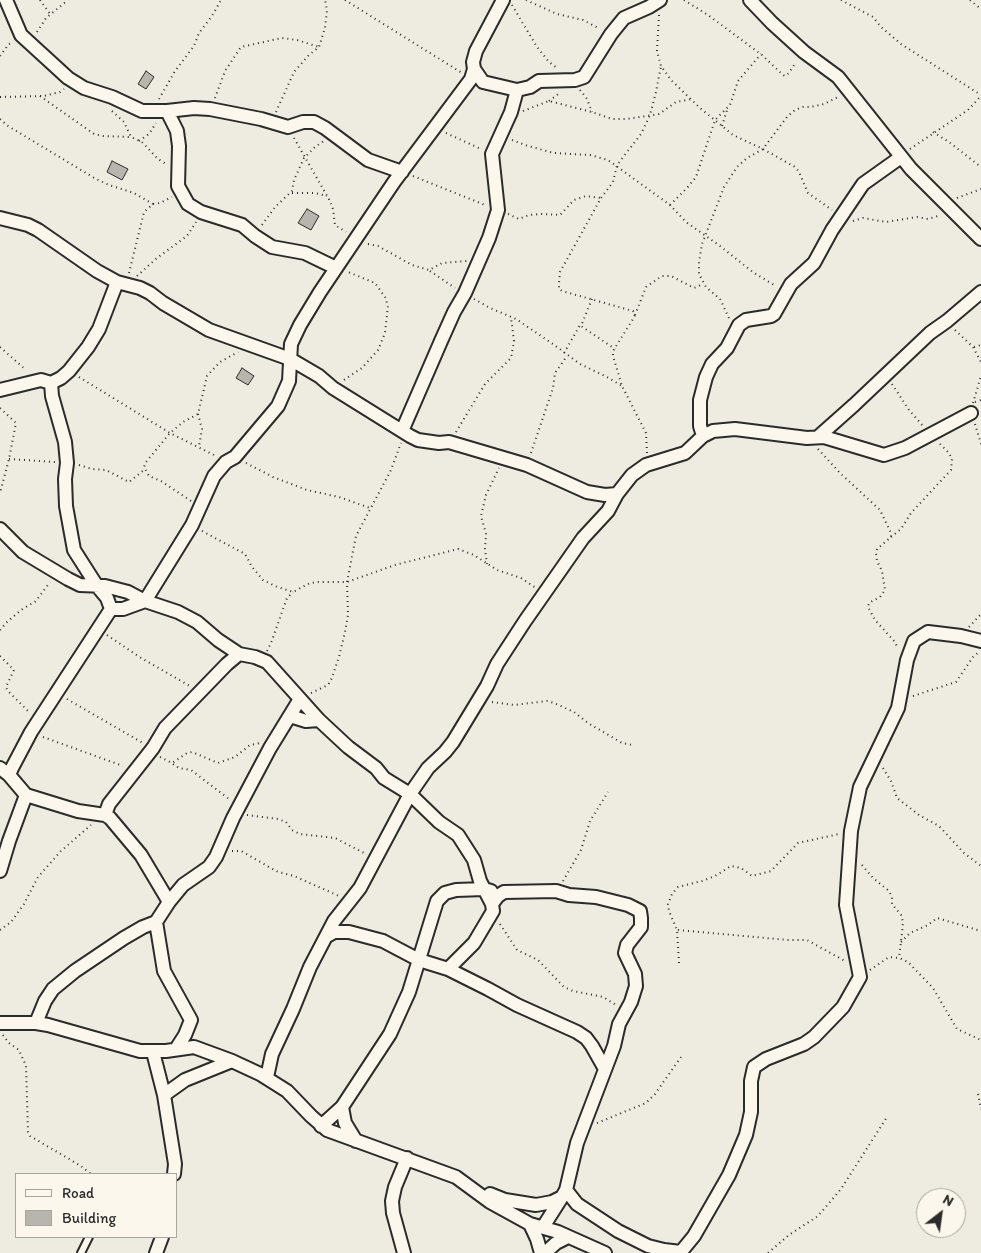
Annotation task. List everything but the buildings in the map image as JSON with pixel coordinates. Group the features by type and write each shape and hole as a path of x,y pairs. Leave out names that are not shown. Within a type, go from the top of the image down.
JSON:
{"street":[{"path":"6,0 22,35 75,83 96,93 112,97 139,110 169,114 194,108 210,109 288,127 303,122 314,122 368,160 402,172"},
{"path":"111,609 123,609 145,601 192,525 214,476 278,406 289,381 292,344 300,325 336,268 402,172 473,74 473,62 476,51 503,0"},
{"path":"750,0 804,52 838,77 901,157 981,239"},
{"path":"473,74 483,82 517,90 530,87 539,81 576,84 586,75 611,34 628,15 660,5"},
{"path":"402,431 489,238 498,210 492,154 509,116 517,90"},
{"path":"169,114 178,135 178,186 188,204 201,212 238,224 272,247 305,253 336,268"},
{"path":"703,436 700,426 700,400 706,377 712,364 727,348 739,325 751,318 772,315 780,306 787,290 814,263 832,230 863,184 901,157"},
{"path":"0,218 22,223 38,230 79,260 124,283 150,293 162,303 209,330 290,358 319,376 333,388 418,440 439,443 449,442 527,465 586,492 605,495 617,494"},
{"path":"0,390 61,378 88,347 124,283"},
{"path":"812,437 886,375 930,333 981,292"},
{"path":"46,382 65,442 67,463 65,479 66,506 74,550 107,598 111,609"},
{"path":"267,1077 272,1054 294,1009 310,967 334,921 360,888 410,794 428,768 450,747 480,698 497,664 583,538 608,511 617,494 632,475 646,465 685,453 703,436 713,431 735,429 824,437 884,455 905,448 972,408"},
{"path":"0,529 23,552 68,579 80,584 105,586 128,592 145,601 188,617 239,654 262,659 267,662 319,720 348,748 376,768 384,778 410,794 439,822 458,835 474,860 492,908"},
{"path":"111,609 34,728 12,768 5,772 26,795 86,813 102,814 116,823 136,849 169,902"},
{"path":"564,1194 594,1216 649,1249 681,1253 694,1236 729,1175 746,1135 751,1112 751,1081 754,1067 766,1059 814,1038 843,1007 860,972 846,904 851,831 862,782 898,704 907,660 914,641 922,634 928,632 961,636 981,641"},
{"path":"102,814 165,728 239,654"},
{"path":"36,1023 49,995 63,980 143,927 156,922 169,902 183,886 209,867 218,854 237,810 275,740 300,699"},
{"path":"290,716 306,721 319,720"},
{"path":"0,871 26,795"},
{"path":"321,1126 342,1107 390,1034 409,992 437,901 445,893 456,890 484,889 504,892 556,891 568,895 596,897 628,905 640,912 641,927 627,945 625,953 635,974 636,986 619,1024 614,1046 582,1130 564,1194 544,1227"},
{"path":"448,969 474,943 498,896 504,892"},
{"path":"156,922 164,971 191,1020 185,1035 176,1049"},
{"path":"327,936 334,932 349,932 383,941 419,960 448,969 578,1032 592,1046 605,1069"},
{"path":"0,1028 36,1023 122,1047 153,1052 199,1048 267,1077 296,1099 321,1126 333,1132 408,1158 456,1177 505,1200 536,1205 552,1202 564,1194"},
{"path":"153,1052 164,1095 175,1164 174,1173"},
{"path":"251,1069 272,1054"},
{"path":"164,1095 185,1080 232,1061"},
{"path":"342,1107 345,1124 356,1141"},
{"path":"404,1253 392,1201 395,1187 408,1158"},
{"path":"470,1185 490,1202 530,1224 568,1236 605,1253"},
{"path":"530,1224 541,1252 568,1236"},
{"path":"156,1253 162,1238"}],"lane":[{"path":"81,1253 88,1238"}],"path":[{"path":"40,0 50,14"},
{"path":"0,56 9,44 22,35 32,35 36,32 50,14 68,0"},
{"path":"152,111 175,71 194,46 199,33 221,0"},
{"path":"271,122 294,72 319,47 326,19 325,0"},
{"path":"345,0 473,74"},
{"path":"509,0 544,56 576,84 587,99 592,112"},
{"path":"526,0 557,14 583,20 611,34"},
{"path":"684,0 761,54 785,76 804,52"},
{"path":"841,0 873,18 901,44 980,97 968,110 914,145 901,157"},
{"path":"970,0 981,9"},
{"path":"660,5 657,51 661,66 671,80 733,135 763,149 795,168 799,172 808,193 842,216"},
{"path":"210,109 225,72 242,47 282,38 297,40 319,47"},
{"path":"722,126 738,82 761,54"},
{"path":"635,315 630,309 562,291 558,286 562,267 601,198 613,182 617,166 641,134 650,116 661,66"},
{"path":"0,97 40,96 60,92 75,83"},
{"path":"739,325 729,318 720,299 704,283 699,274 699,262 705,235 713,219 724,187 736,167 763,149 787,117 795,110 802,107 810,108 824,104 850,91"},
{"path":"40,96 94,134 103,136 131,136"},
{"path":"509,116 550,102 612,119 650,116 659,114 676,102 692,100"},
{"path":"670,205 688,188 696,177 715,120 729,106"},
{"path":"110,108 124,122 131,136 166,164"},
{"path":"139,141 169,114"},
{"path":"0,119 8,126 96,179 134,193 153,204"},
{"path":"288,127 327,196 335,224 366,243 378,246 412,265 430,270 446,283 531,329 580,364 622,386"},
{"path":"435,128 492,154"},
{"path":"933,132 981,166"},
{"path":"291,193 294,180 304,158 315,146 334,135"},
{"path":"500,136 554,153 590,155 608,160 670,205 686,222 754,273 772,285 787,290"},
{"path":"402,172 462,194 519,219 530,215 560,215 574,200 586,196 601,198"},
{"path":"124,283 144,212 153,204 169,200 174,195 178,186"},
{"path":"832,230 848,222 863,218 886,222 917,217 928,219 981,189"},
{"path":"255,236 267,215 283,198 291,193 315,193 327,196"},
{"path":"124,283 187,236 193,229 201,212"},
{"path":"430,270 442,263 480,261"},
{"path":"333,388 362,368 378,350 386,333 388,306 385,297 375,283 336,268"},
{"path":"646,465 646,433 622,386 613,361 615,349 635,315 646,288 662,276 671,276 694,288 704,283"},
{"path":"564,353 592,299"},
{"path":"449,442 485,384 509,361 514,340 511,317"},
{"path":"947,321 973,347 981,362"},
{"path":"580,324 583,328 615,349"},
{"path":"199,446 202,429 198,414 207,376 220,362 251,345"},
{"path":"973,347 981,345"},
{"path":"0,347 28,372 46,382"},
{"path":"527,465 553,388 555,373 567,356"},
{"path":"69,371 170,433 307,490 339,497 371,509"},
{"path":"886,375 918,421 949,453 952,459 951,470 911,512 901,529 877,549 885,590 880,597 869,603 868,607 907,660"},
{"path":"972,408 981,400"},
{"path":"0,408 16,423 0,493"},
{"path":"9,459 67,463 106,470 129,482 144,470 146,462 170,433 183,422 198,414"},
{"path":"300,699 328,685 331,680 339,656 348,615 346,582 356,536 401,446 402,431"},
{"path":"812,437 840,473 880,510 887,522 892,537"},
{"path":"487,564 486,534 481,516 482,510 486,495 497,471 507,459"},
{"path":"144,470 149,476 181,494 200,508"},
{"path":"192,525 245,554 262,580 293,592"},
{"path":"262,659 271,644 287,598 293,592 318,582 346,582 394,565 458,548 506,574 521,578 545,594"},
{"path":"0,630 21,610 36,601 50,582 56,579 68,579"},
{"path":"961,636 981,614"},
{"path":"99,629 138,656 201,692"},
{"path":"898,704 914,695 956,682 973,657 981,651"},
{"path":"0,656 14,670 6,690 22,704 34,728 134,771"},
{"path":"56,693 151,749 179,768 191,770 237,810 278,819 286,822 294,832 307,836 335,838 376,858"},
{"path":"480,698 496,703 514,705 547,701 554,703 569,709 622,743 633,745"},
{"path":"172,763 187,753 192,752 218,763 227,761 250,745 275,740"},
{"path":"882,764 897,798 919,815 939,826 964,853 981,866"},
{"path":"556,891 575,863 590,820 608,792"},
{"path":"0,930 11,922 24,904 38,877 61,852 102,814"},
{"path":"679,963 677,930 668,904 672,894 678,887 702,882 731,866 741,868 752,876 771,871 798,843 851,831"},
{"path":"849,848 873,878 889,891 892,897 892,904 901,915 903,922 899,958"},
{"path":"218,854 238,850 278,872 294,876 325,889 349,902"},
{"path":"492,908 517,950 538,960 564,987 573,991 603,997 626,1011"},
{"path":"901,942 910,933 924,928 937,918 981,931"},
{"path":"677,930 807,940 860,972 889,957 899,958 908,962 933,988 957,1029 981,1040"},
{"path":"0,1028 9,1043 19,1050 26,1066 28,1132 30,1136 90,1173"},
{"path":"582,1130 646,1103 655,1094 681,1057"},
{"path":"978,1094 981,1109"},
{"path":"768,1253 789,1235 818,1216 841,1189 887,1117"}]}
